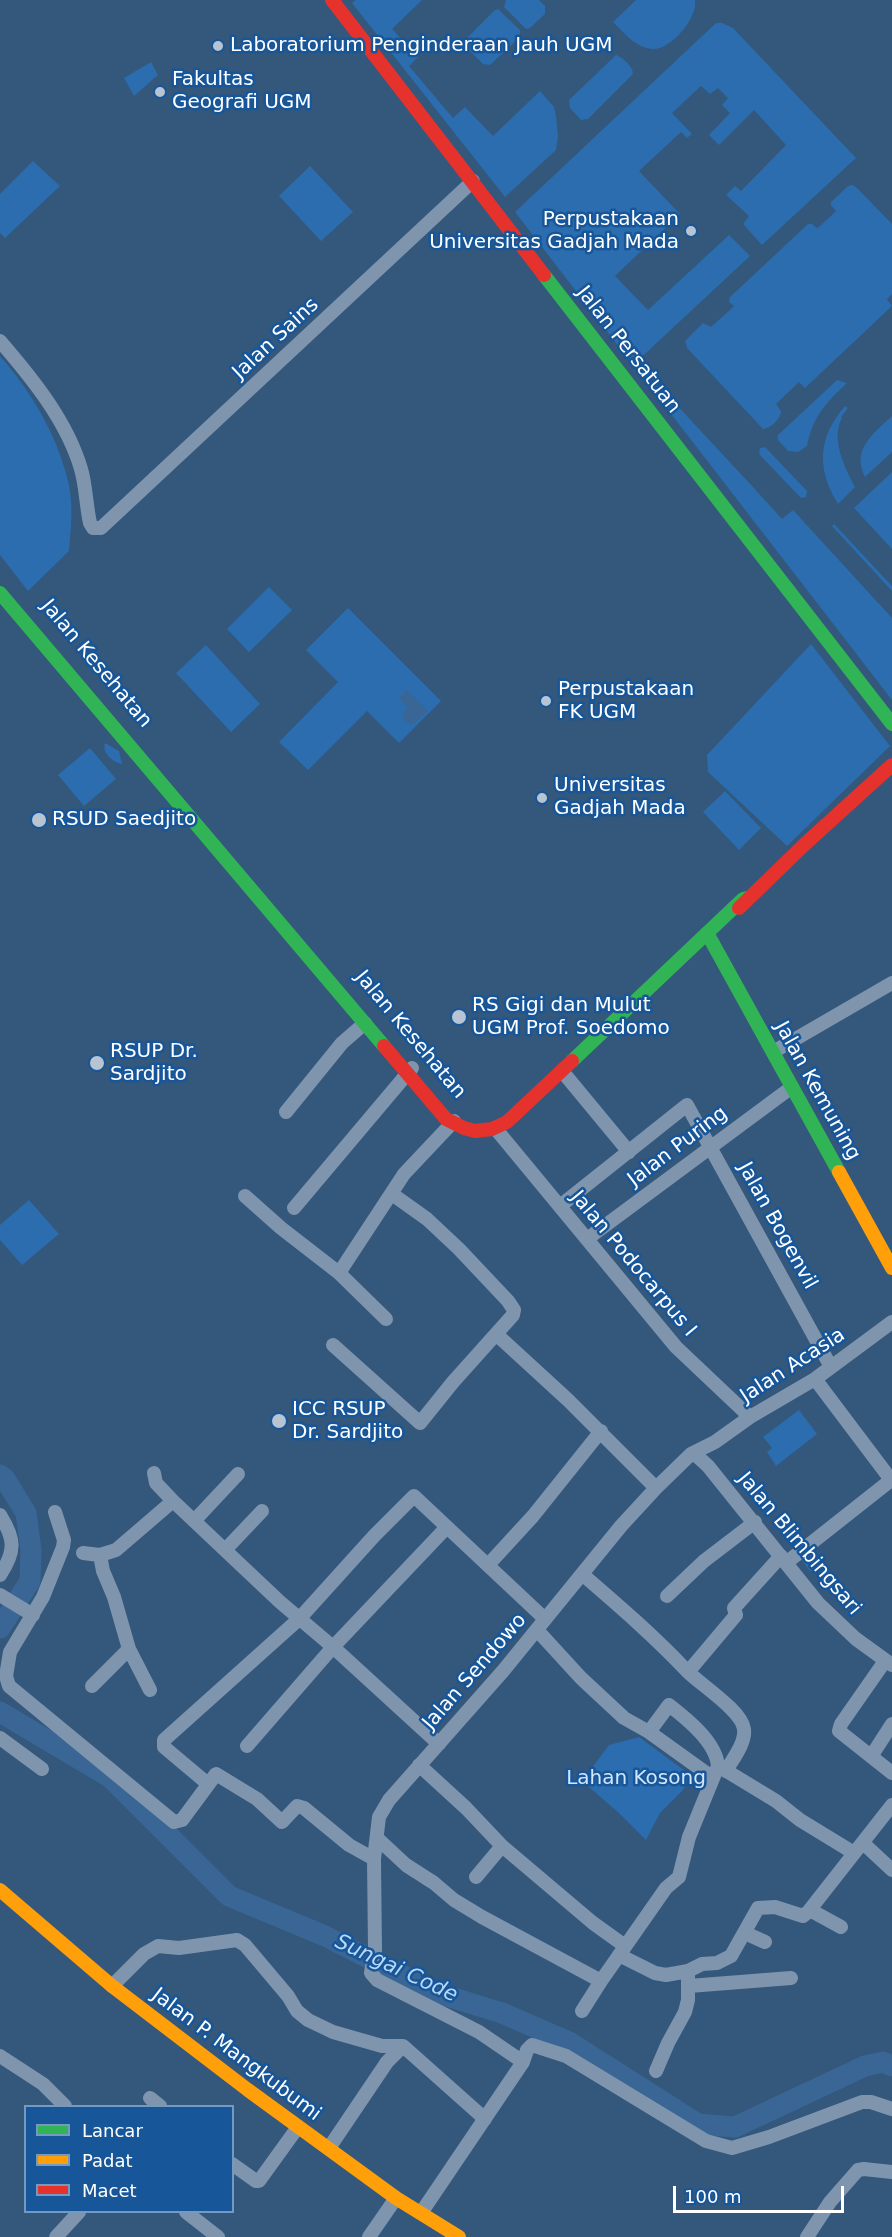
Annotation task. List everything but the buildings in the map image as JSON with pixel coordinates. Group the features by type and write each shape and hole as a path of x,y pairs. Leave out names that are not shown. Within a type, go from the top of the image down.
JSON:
{"street":[{"name":"Jalan Persatuan","path":"332,0 892,724"},
{"name":"Jalan Sains","path":"0,341 24,369 67,432 81,468 89,519 93,528 99,529 105,526 473,181"},
{"name":"Jalan Kesehatan","path":"0,581 66,666"},
{"name":"Jalan Kesehatan","path":"0,593 66,666 410,1070 446,1119 454,1121"},
{"path":"339,1273 404,1174 454,1121 470,1130 495,1128 507,1122 746,902 747,898 892,759"},
{"path":"835,815 839,814 892,765"},
{"name":"Jalan Kemuning","path":"708,935 892,1268"},
{"name":"Jalan Kesehatan","path":"324,969 365,1023 392,1049"},
{"path":"773,1052 892,983"},
{"path":"286,1113 342,1043 365,1023"},
{"path":"294,1208 410,1070"},
{"path":"560,1206 629,1152 562,1071"},
{"name":"Jalan Puring","path":"587,1239 792,1087"},
{"name":"Jalan Bogenvil","path":"629,1152 687,1105 831,1367"},
{"name":"Jalan Podocarpus I","path":"495,1128 676,1347 750,1417"},
{"path":"333,1345 420,1423 513,1315 512,1306 459,1249 427,1219 392,1194"},
{"path":"245,1196 281,1228 339,1273 386,1319"},
{"name":"Jalan Acasia","path":"691,1454 715,1443 750,1417 815,1379 892,1322"},
{"path":"496,1334 601,1431 656,1488"},
{"path":"688,1672 736,1615 734,1608 783,1559 892,1480 815,1379"},
{"path":"488,1565 533,1516 601,1431"},
{"path":"708,1466 709,1453 715,1443"},
{"name":"Jalan Sendowo","path":"524,2062 479,2032 377,1980 371,1973 375,1950 374,1859 379,1817 389,1800 541,1625 621,1526 691,1454"},
{"name":"Jalan Blimbingsari","path":"691,1454 697,1456 708,1466 818,1603 838,1623 889,1663"},
{"path":"154,1473 156,1483 194,1521 439,1744"},
{"path":"194,1521 238,1474"},
{"path":"208,1784 164,1747 164,1740 299,1619 374,1536 414,1496 488,1565 541,1625 581,1678 624,1718 719,1772 776,1801 800,1820 859,1848 892,1870"},
{"path":"83,1553 100,1555 116,1550 173,1501"},
{"path":"225,1550 262,1511"},
{"path":"55,1512 64,1540 63,1547 50,1581 30,1613 10,1652 6,1666 7,1682 19,1696 174,1822 182,1820 216,1774 257,1799 282,1822 297,1806 304,1808 349,1845 374,1859"},
{"path":"0,1515 5,1536 12,1544 11,1557 0,1575"},
{"path":"667,1596 704,1561 755,1522"},
{"path":"247,1746 333,1647 446,1528"},
{"path":"100,1555 103,1571 114,1597 129,1649 150,1690"},
{"path":"582,1574 652,1635 688,1672 733,1710 744,1727 744,1737 719,1772 689,1837 679,1877 666,1888 582,2011"},
{"path":"0,1595 30,1613"},
{"path":"92,1686 129,1649"},
{"path":"889,1663 839,1729 845,1737 872,1755 892,1773"},
{"path":"648,1732 669,1705 684,1716 704,1738 717,1756 719,1772"},
{"path":"872,1755 892,1724"},
{"path":"0,1738 42,1769"},
{"path":"419,1765 466,1808 502,1846 622,1950 656,1973 666,1975 688,1971 702,1964 717,1963 731,1956 758,1908 775,1907 803,1916 892,1805"},
{"path":"377,1838 406,1865 464,1906 601,1981"},
{"path":"476,1877 502,1846"},
{"name":"Jalan P. Mangkubumi","path":"0,1890 112,1986 298,2127 396,2198 459,2237"},
{"path":"810,1910 841,1927"},
{"path":"745,1933 765,1942"},
{"path":"112,1986 144,1954 158,1946 179,1948 237,1940 245,1945 258,1964 288,1996 297,2011 308,2020 333,2032 382,2046 403,2046 485,2119"},
{"path":"656,2071 685,2013 689,1986 688,1971"},
{"path":"689,1986 791,1978"},
{"path":"329,2148 387,2062 403,2046"},
{"path":"421,2213 524,2062 527,2050 532,2046 566,2056 706,2140 732,2148 862,2102 871,2102 892,2109"},
{"path":"0,2056 43,2084 64,2105"},
{"path":"234,2165 259,2181 298,2127"},
{"path":"807,2237 830,2202 858,2170 892,2172"},
{"path":"369,2237 396,2198"},
{"path":"56,2237 77,2213"},
{"path":"188,2213 218,2237"}],"green space":[{"path":"356,0 422,0 392,29 418,57 409,66 453,118 465,107 493,136 540,91 554,107 558,136 556,150 505,197 352,3"},
{"path":"506,0 539,0 545,6 545,14 526,29 504,7"},
{"path":"636,0 695,0 695,7 687,24 674,39 667,45 652,49 635,42 613,22"},
{"path":"498,9 520,30 520,37 490,65 483,64 464,45 464,41"},
{"path":"716,23 733,28 856,158 762,245 743,224 749,216 726,195 735,186 741,191 786,145 754,110 719,145 709,135 730,113 722,105 728,98 718,88 710,94 701,86 672,113 692,134 687,138 681,132 639,171 680,214 615,276 648,310 729,235 750,256 633,365 515,212"},
{"path":"616,55 627,63 633,74 588,119 581,120 570,108 569,100"},
{"path":"151,62 158,75 134,96 124,78"},
{"path":"33,161 60,186 5,238 0,233 0,194"},
{"path":"310,166 353,212 321,241 279,196"},
{"path":"853,185 892,224 892,294 887,299 892,306 805,388 799,382 776,404 781,414 775,423 763,429 687,348 685,341 703,323 711,327 731,309 734,306 729,302 730,297 808,224 819,227 836,211 831,202 848,186"},
{"path":"0,356 22,383 49,428 62,461 71,495 69,551 28,591 0,555"},
{"path":"837,380 847,383 832,397 816,418 807,446 798,452 788,451 778,440 778,435"},
{"path":"657,383 782,519 793,510 892,618 892,700 651,388"},
{"path":"845,406 848,408 841,417 838,442 846,470 855,487 838,504 826,478 823,453 829,429"},
{"path":"892,416 892,452 865,477 861,467 861,458 866,442"},
{"path":"765,447 807,491 806,497 801,498 759,454 760,448"},
{"path":"892,472 892,549 854,508"},
{"path":"834,524 892,586 892,591 832,526"},
{"path":"269,587 292,610 249,652 227,629"},
{"path":"348,608 441,701 399,743 367,711 308,770 279,742 338,682 306,650"},
{"path":"811,644 890,746 787,846 708,772 707,755"},
{"path":"206,645 260,704 231,732 176,673"},
{"path":"105,743 119,751 122,764 109,756 104,747"},
{"path":"90,748 116,779 84,806 58,775"},
{"path":"725,791 761,828 739,850 703,812"},
{"path":"29,1200 59,1234 22,1265 0,1240 0,1225"},
{"path":"799,1410 817,1434 776,1466 767,1452 772,1448 763,1437"},
{"path":"813,1550 818,1555 815,1558 822,1566 813,1572 802,1560 803,1556"},
{"name":"Lahan Kosong","path":"639,1737 692,1776 682,1791 660,1813 646,1840 582,1781 609,1745"}],"shaded area":[{"path":"407,690 428,711 413,724 405,722 402,713 408,708 399,698"}],"waterway":[{"name":"Sungai Code","path":"0,1475 5,1479 26,1513 31,1550 30,1581 0,1628"},
{"name":"Sungai Code","path":"0,1712 111,1778 229,1896 325,1936 437,1993 502,2013 571,2043 698,2124 735,2127 865,2066 883,2062 892,2066"}],"traffic: fast":[{"path":"544,275 892,724"},
{"path":"0,593 384,1046"},
{"path":"572,1061 743,899 747,898"},
{"path":"707,933 839,1172"}],"traffic: slow":[{"path":"839,1172 892,1268"},
{"path":"0,1890 112,1986 248,2090 396,2198 459,2237"}],"traffic: jam":[{"path":"332,0 544,275"},
{"path":"739,908 892,765"},
{"path":"384,1046 446,1119 475,1131 492,1129 507,1122 572,1061"}],"place":[{"name":"Laboratorium Penginderaan Jauh UGM","path":"218,46"},
{"name":"Fakultas Geografi UGM","path":"160,92"},
{"name":"Perpustakaan Universitas Gadjah Mada","path":"691,231"},
{"name":"Perpustakaan FK UGM","path":"546,701"},
{"name":"Universitas Gadjah Mada","path":"542,798"},
{"name":"RSUD Saedjito","path":"39,820"},
{"name":"RS Gigi dan Mulut UGM Prof. Soedomo","path":"459,1017"},
{"name":"RSUP Dr. Sardjito","path":"97,1063"},
{"name":"ICC RSUP Dr. Sardjito","path":"279,1421"}]}
